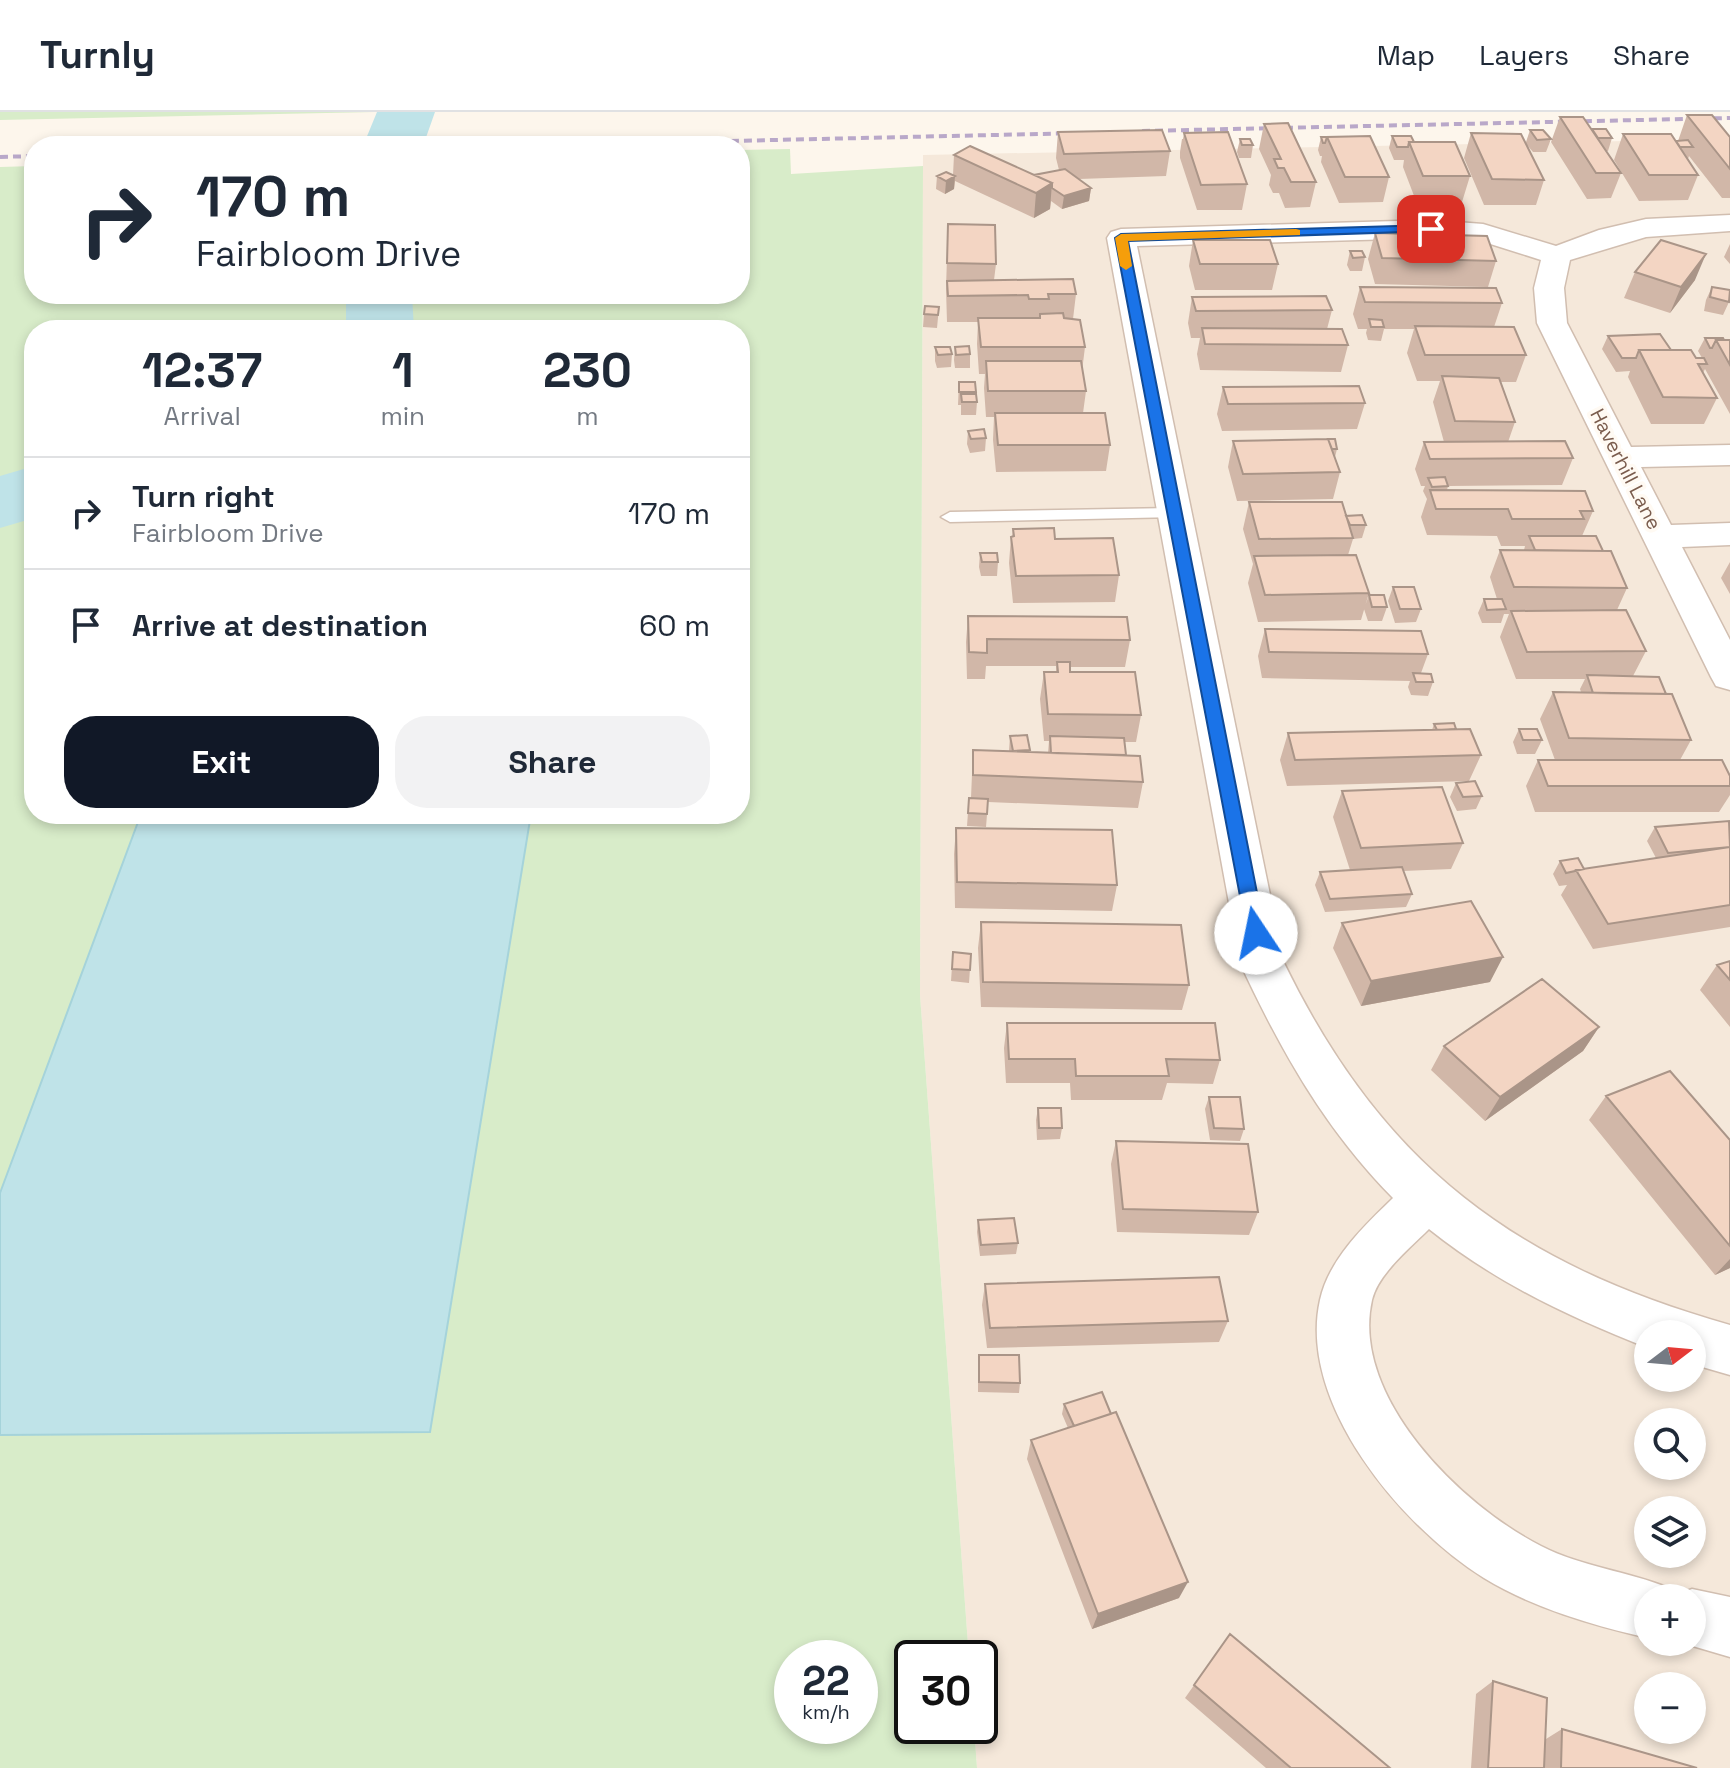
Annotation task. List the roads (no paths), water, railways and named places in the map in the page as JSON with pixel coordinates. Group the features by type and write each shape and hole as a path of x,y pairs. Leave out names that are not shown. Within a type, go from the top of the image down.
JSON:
{"street":[{"path":"1634,1320 1604,1310 1503,1258 1426,1198 1340,1108 1304,1052 1262,963 1172,513 1121,238 1431,229 1483,233 1557,255 1609,236 1646,228 1730,223"},
{"name":"Haverhill Lane","path":"1557,255 1549,288 1552,323 1730,677"},
{"path":"1620,457 1730,455"},
{"path":"1660,537 1730,534"},
{"path":"1426,1198 1375,1251 1347,1296 1341,1342 1358,1396 1390,1449 1437,1504 1504,1557 1580,1594 1634,1606"},
{"path":"1706,1343 1730,1350"},
{"path":"1706,1621 1730,1627"}],"lane":[{"path":"950,517 1172,513"}],"water":[{"path":"137,824 529,824 430,1432 0,1435 0,1193"}],"waterway":[{"path":"397,136 406,112"},
{"path":"379,304 380,320"},
{"path":"0,504 24,493"}],"railway":[{"path":"1142,131 1730,118"},
{"path":"750,141 1082,133"},
{"path":"0,157 24,156"}]}
